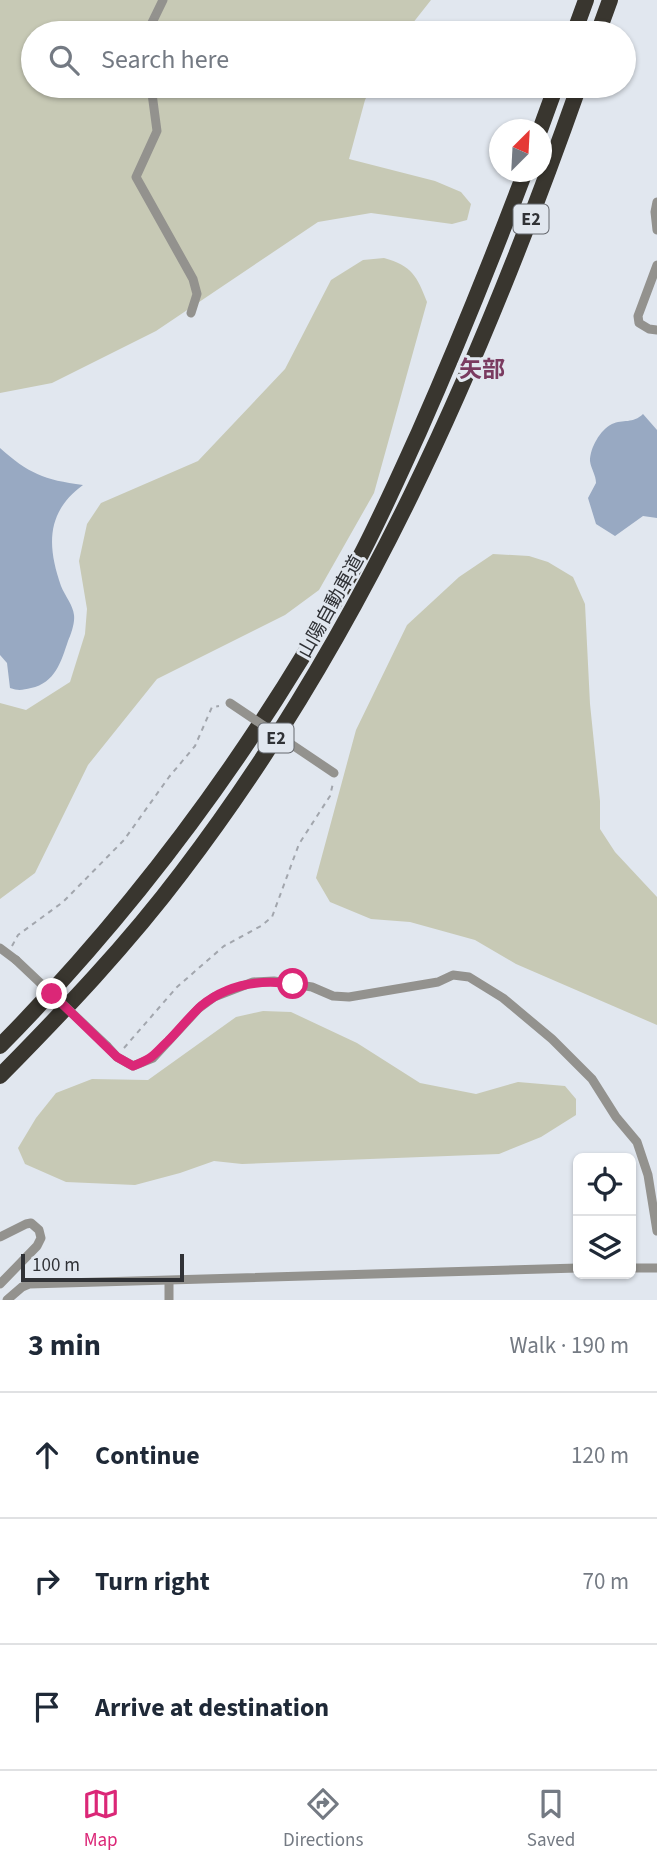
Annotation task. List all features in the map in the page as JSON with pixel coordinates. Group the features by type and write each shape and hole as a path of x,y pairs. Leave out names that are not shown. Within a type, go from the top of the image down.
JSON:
{"highway":[{"path":"578,21 586,0"},
{"path":"602,21 610,0"},
{"path":"544,119 552,98"},
{"name":"山陽自動車道","path":"0,1076 128,940 183,872 294,711 370,579 417,486 479,351 575,98"},
{"name":"山陽自動車道","path":"0,1046 110,926 165,858 230,772 275,700 354,569 398,478 459,341 521,182"}],"street":[{"path":"153,21 163,0"},
{"path":"153,98 157,131 136,177 193,279 197,294 191,313"},
{"path":"657,202 657,230"},
{"path":"657,265 638,316 639,323 649,330 657,330"},
{"path":"230,703 334,773"},
{"path":"8,954 117,1057 133,1066 153,1058 206,1002 253,982 312,987 333,996 349,997 438,982 453,975 469,977 503,998 552,1039 592,1079 616,1117 637,1142 648,1175 657,1231"},
{"path":"0,1237 31,1223 39,1230 41,1238 37,1246 0,1284"},
{"path":"7,1300 29,1284 573,1268"},
{"path":"636,1268 657,1268"},
{"path":"169,1281 169,1300"}],"path":[{"path":"8,954 18,935 63,902 124,840 195,746 212,707 230,703"},
{"path":"117,1057 177,987 223,946 261,926 272,917 299,844 330,796 334,773"}],"green space":[{"path":"0,0 431,0 414,21 21,21 21,98 366,98 349,159 435,181 461,192 471,204 467,220 452,224 371,213 318,222 156,331 52,383 0,393"},
{"path":"384,258 412,273 427,302 374,493 319,590 285,615 157,679 88,765 35,873 0,899 0,703 26,710 70,682 85,634 87,609 79,561 87,524 101,503 198,461 285,369 331,280 363,260"},
{"path":"493,554 529,556 548,562 573,577 585,604 600,829 615,852 657,897 657,1025 516,964 475,940 410,922 371,919 330,902 316,878 356,730 407,625 459,577"},
{"path":"263,1011 291,1012 357,1043 420,1083 476,1094 518,1082 565,1086 576,1099 576,1115 541,1137 499,1154 242,1164 214,1161 135,1185 66,1182 25,1164 18,1148 36,1118 56,1093 92,1079 148,1080 236,1017"}],"water":[{"path":"643,414 657,430 657,518 643,516 615,536 596,524 588,498 596,483 590,456 596,440 604,430"},
{"path":"0,448 19,464 37,474 83,485 71,495 56,518 52,544 56,571 73,611 72,628 56,670 46,682 23,690 10,688 7,663 0,655"}],"district":[{"name":"矢部","path":"482,369"}],"route":[{"path":"52,994 117,1057 133,1066 153,1058 199,1008 214,997 253,982 293,984"}]}
